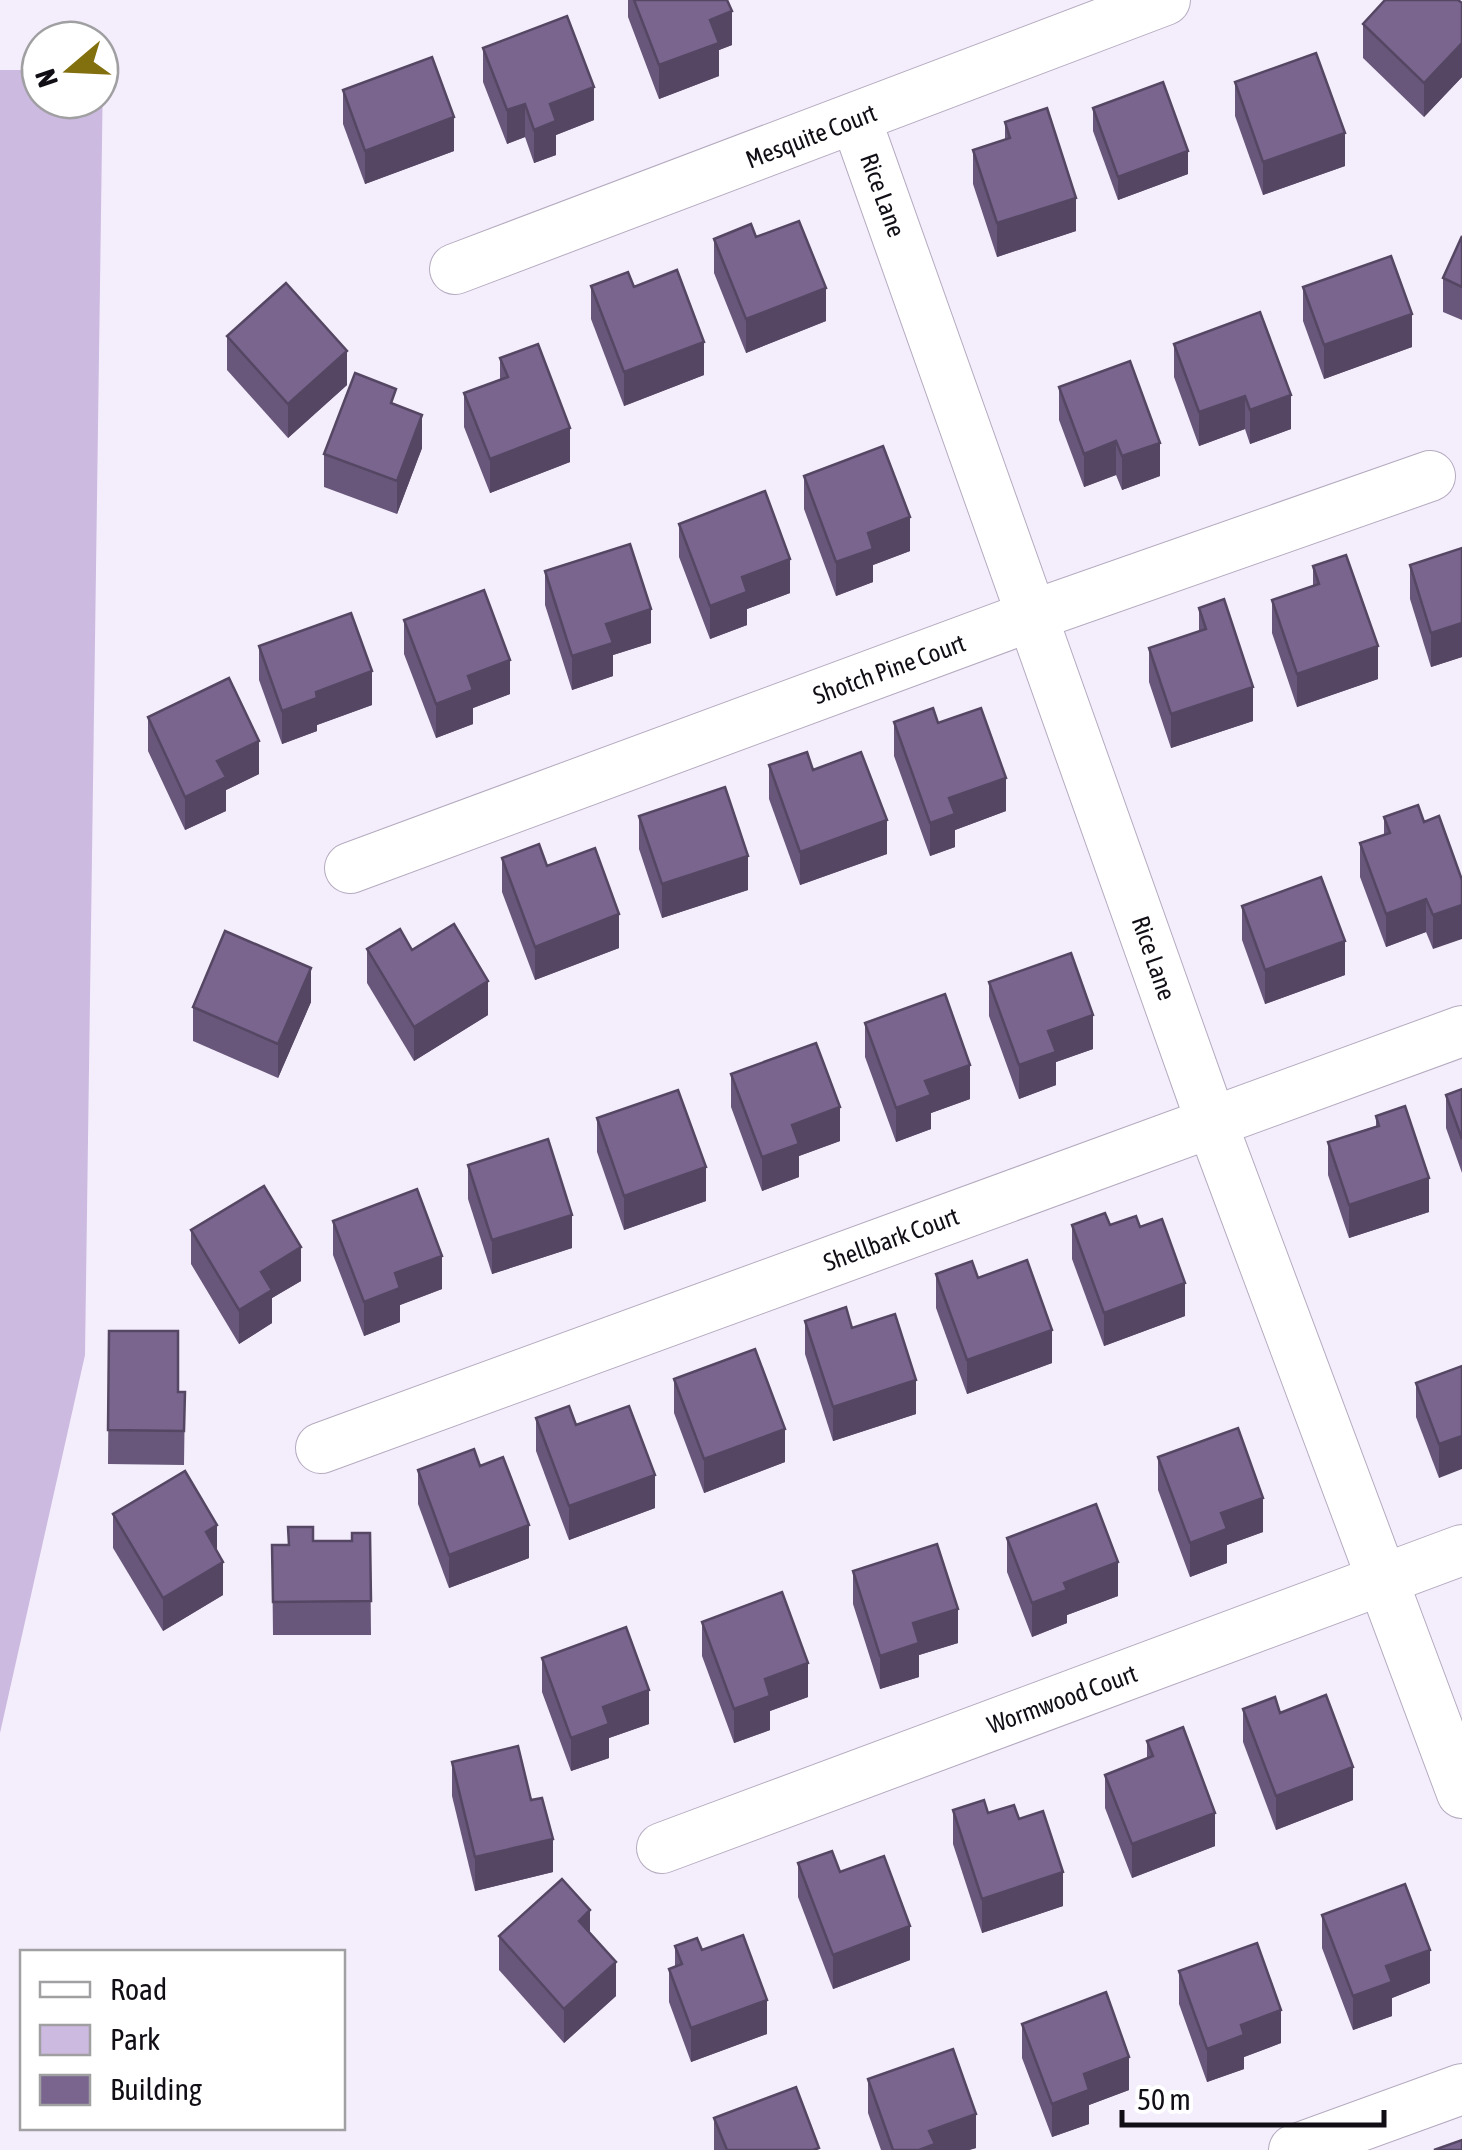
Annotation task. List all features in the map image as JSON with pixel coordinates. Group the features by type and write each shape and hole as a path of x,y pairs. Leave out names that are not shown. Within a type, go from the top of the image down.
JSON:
{"street":[{"name":"Mesquite Court","path":"455,269 1166,0"},
{"name":"Rice Lane","path":"856,120 1211,1121 1462,1793"},
{"name":"Shotch Pine Court","path":"350,868 1034,615 1430,476"},
{"name":"Shellbark Court","path":"321,1448 1462,1031"},
{"name":"Wormwood Court","path":"662,1848 1462,1550"},
{"path":"1294,2150 1462,2089"}],"green space":[{"path":"0,70 20,70 20,120 102,120 85,1355 0,1733"}],"building":[{"path":"634,0 727,0 732,11 710,20 719,43 659,65"},
{"path":"1385,0 1462,3 1462,43 1424,83 1363,24"},
{"path":"567,16 594,87 550,104 556,121 534,130 525,104 507,110 483,48"},
{"path":"1316,53 1345,133 1263,162 1235,82"},
{"path":"432,57 454,117 365,151 343,90"},
{"path":"1163,82 1188,151 1118,177 1093,108"},
{"path":"1047,108 1076,198 997,223 973,150 1010,138 1005,122"},
{"path":"799,221 826,288 746,319 714,239 751,224 756,237"},
{"path":"1462,236 1462,287 1443,278"},
{"path":"1391,256 1412,314 1324,345 1303,287"},
{"path":"677,270 704,342 624,372 591,286 628,272 634,287"},
{"path":"286,283 347,351 288,404 227,336"},
{"path":"1260,312 1291,395 1250,410 1245,396 1199,412 1174,344"},
{"path":"538,344 570,428 490,459 464,393 508,377 500,358"},
{"path":"1130,361 1160,443 1122,456 1116,441 1084,454 1059,387"},
{"path":"355,373 396,389 391,403 422,415 397,481 324,454"},
{"path":"883,446 910,517 868,533 873,549 836,562 804,476"},
{"path":"765,491 790,559 742,577 747,592 710,606 679,524"},
{"path":"630,544 651,609 606,624 613,643 572,656 545,571"},
{"path":"1462,548 1462,623 1431,633 1410,565"},
{"path":"1346,555 1378,646 1297,674 1272,600 1319,584 1313,566"},
{"path":"484,590 510,660 468,676 473,690 436,704 404,620"},
{"path":"1224,599 1253,687 1171,714 1149,648 1206,629 1199,608"},
{"path":"351,613 372,671 316,692 317,698 282,711 259,646"},
{"path":"229,678 259,741 217,761 226,777 185,797 148,717"},
{"path":"933,708 938,723 981,708 1006,778 949,798 955,814 930,823 894,722"},
{"path":"807,752 813,770 861,752 887,820 800,852 769,765"},
{"path":"725,787 748,856 662,884 639,816"},
{"path":"1418,805 1424,822 1439,816 1462,880 1462,905 1433,915 1426,899 1386,914 1360,843 1390,833 1384,817"},
{"path":"539,844 547,866 595,848 619,914 535,947 502,858"},
{"path":"1321,877 1345,941 1265,970 1242,906"},
{"path":"454,924 488,981 414,1027 367,949 400,929 412,950"},
{"path":"225,931 311,968 278,1044 193,1007"},
{"path":"1071,953 1093,1015 1048,1031 1056,1052 1019,1065 989,982"},
{"path":"945,994 970,1065 925,1081 931,1095 896,1108 865,1023"},
{"path":"816,1043 840,1107 792,1125 799,1144 762,1157 731,1074"},
{"path":"1462,1089 1462,1139 1446,1095"},
{"path":"678,1090 706,1167 624,1196 597,1118"},
{"path":"1405,1106 1429,1178 1349,1205 1328,1142 1379,1126 1376,1116"},
{"path":"548,1139 572,1215 492,1240 468,1165"},
{"path":"264,1186 301,1247 261,1272 272,1290 239,1310 191,1230"},
{"path":"417,1189 442,1256 395,1273 400,1288 364,1302 333,1221"},
{"path":"1105,1213 1110,1225 1136,1216 1140,1227 1162,1219 1185,1283 1104,1313 1072,1225"},
{"path":"1027,1260 1052,1330 967,1360 936,1274 972,1261 978,1278"},
{"path":"846,1307 852,1328 895,1314 916,1380 833,1407 805,1321"},
{"path":"109,1331 178,1331 178,1392 185,1392 184,1431 108,1430"},
{"path":"755,1349 785,1429 704,1459 674,1379"},
{"path":"1462,1366 1462,1436 1439,1444 1416,1383"},
{"path":"569,1406 576,1425 629,1406 655,1475 569,1506 536,1418"},
{"path":"1238,1428 1263,1498 1221,1513 1227,1529 1190,1543 1158,1457"},
{"path":"474,1449 480,1466 503,1457 529,1525 449,1555 418,1470"},
{"path":"185,1471 217,1525 206,1532 223,1562 163,1598 113,1514"},
{"path":"1096,1504 1118,1562 1064,1583 1067,1590 1032,1603 1007,1538"},
{"path":"288,1527 313,1527 313,1541 352,1541 352,1533 370,1533 371,1601 273,1602 272,1545 289,1545"},
{"path":"937,1544 958,1609 913,1623 919,1643 880,1656 853,1571"},
{"path":"782,1592 808,1663 765,1679 770,1696 734,1709 702,1622"},
{"path":"626,1627 649,1690 603,1707 609,1724 571,1738 542,1658"},
{"path":"1326,1695 1353,1767 1276,1796 1243,1709 1275,1697 1280,1713"},
{"path":"1183,1727 1215,1813 1132,1844 1105,1775 1153,1756 1147,1741"},
{"path":"518,1746 531,1800 542,1798 553,1839 475,1857 452,1762"},
{"path":"984,1800 988,1813 1014,1805 1019,1819 1043,1811 1063,1872 982,1899 953,1810"},
{"path":"832,1851 840,1872 884,1856 910,1926 833,1955 798,1863"},
{"path":"562,1879 590,1910 579,1921 616,1962 564,2009 499,1936"},
{"path":"1405,1884 1430,1950 1386,1966 1392,1982 1353,1996 1322,1915"},
{"path":"743,1935 767,2000 691,2028 669,1969 682,1964 675,1946 697,1938 702,1950"},
{"path":"1257,1943 1281,2010 1241,2025 1244,2035 1207,2049 1179,1971"},
{"path":"1106,1992 1129,2057 1084,2074 1089,2090 1052,2104 1022,2024"},
{"path":"953,2049 976,2114 929,2131 935,2144 919,2150 893,2150 868,2079"},
{"path":"796,2087 819,2148 727,2150 714,2118"},
{"path":"1462,2140 1462,2150 1434,2150"}]}
